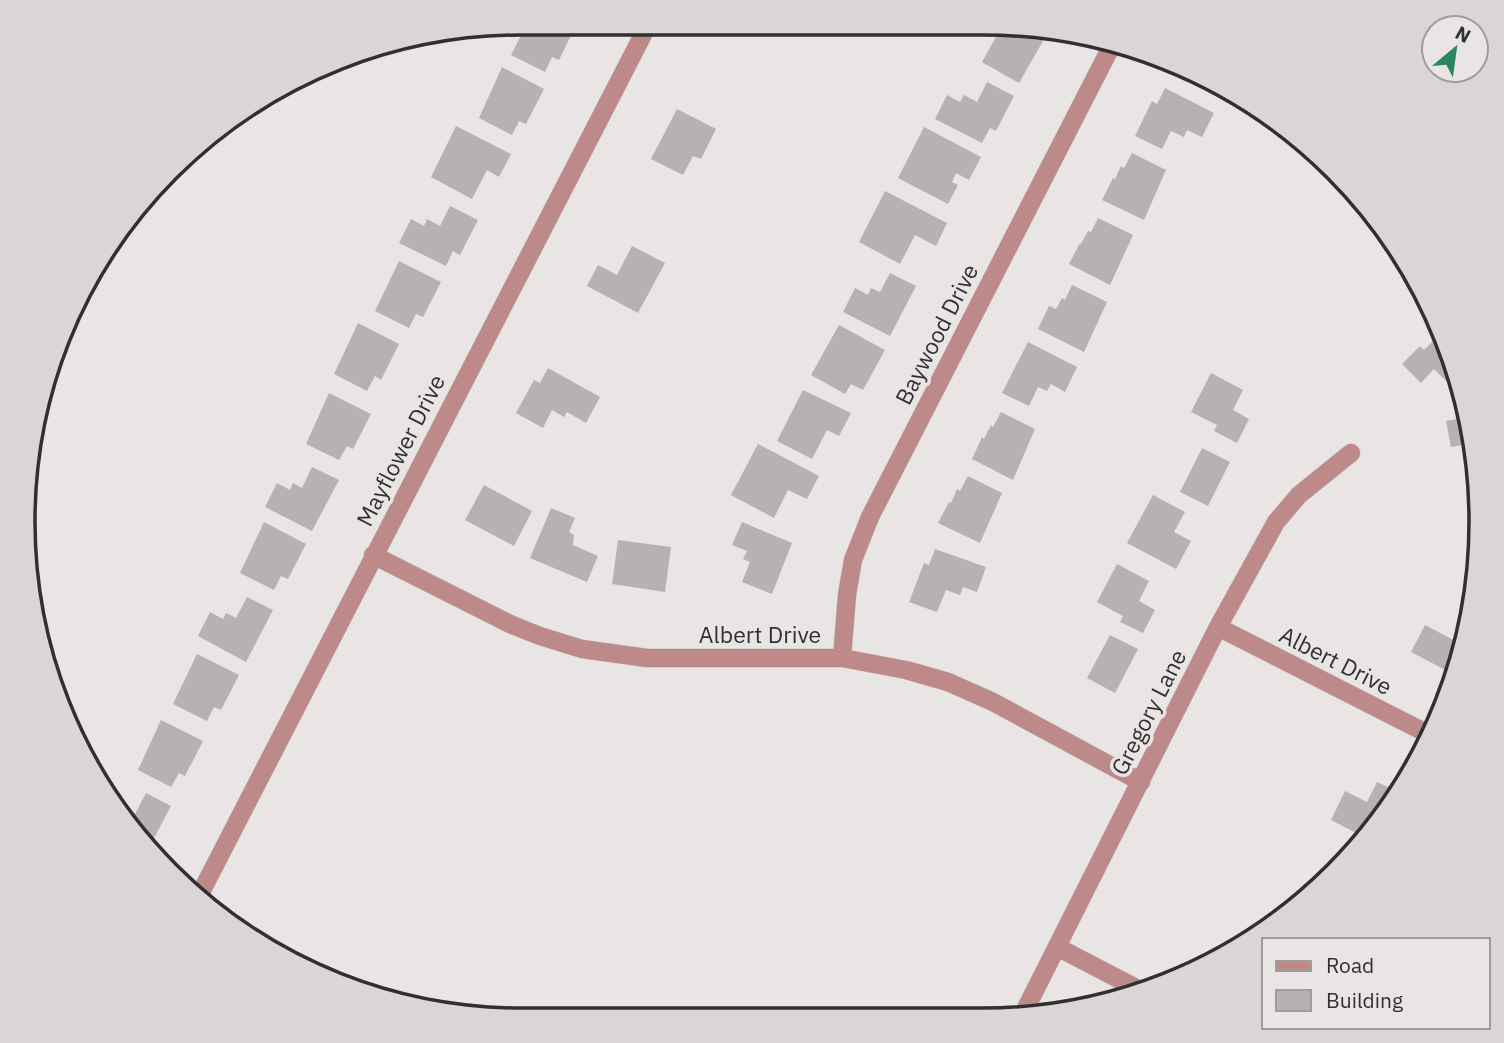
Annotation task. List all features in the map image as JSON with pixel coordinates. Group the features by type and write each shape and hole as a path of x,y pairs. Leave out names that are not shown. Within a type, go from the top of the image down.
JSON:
{"street":[{"name":"Mayflower Drive","path":"203,889 643,35"},
{"name":"Baywood Drive","path":"842,658 846,596 853,560 870,517 1108,52"},
{"name":"Gregory Lane","path":"1027,1006 1218,627 1276,522 1299,495 1351,453"},
{"name":"Albert Drive","path":"373,555 510,624 582,649 647,658 842,658 906,670 973,692 1141,782"},
{"name":"Albert Drive","path":"1218,627 1422,731"},
{"path":"1057,947 1130,985"}],"building":[{"path":"521,35 571,35 559,60 552,57 545,72 511,55"},
{"path":"997,35 1044,39 1019,83 982,62"},
{"path":"502,67 544,89 526,124 519,121 512,135 479,118"},
{"path":"1168,72 1198,85 1209,91 1209,92"},
{"path":"987,82 1014,96 996,131 990,128 982,143 935,119 947,95 960,102 964,95 977,102"},
{"path":"1165,88 1214,113 1202,137 1187,130 1184,137 1171,131 1162,149 1135,136 1152,101 1157,104"},
{"path":"677,109 716,129 701,159 693,156 683,175 651,159"},
{"path":"456,126 511,154 499,177 487,170 472,199 431,177"},
{"path":"924,127 981,157 969,180 956,173 952,182 958,185 948,204 898,178"},
{"path":"1132,153 1166,170 1144,220 1102,200 1113,178 1115,179 1121,166 1124,168"},
{"path":"885,191 947,223 936,246 915,235 900,264 859,242"},
{"path":"450,206 478,220 460,255 453,251 446,266 399,243 411,219 424,226 427,219 440,226"},
{"path":"1098,218 1133,235 1110,285 1069,264"},
{"path":"632,246 665,263 638,313 587,286 598,265 617,275"},
{"path":"399,261 441,282 423,317 416,314 409,328 375,311"},
{"path":"890,273 916,286 890,336 843,312 855,288 868,295 871,288 880,292"},
{"path":"1072,285 1107,302 1084,352 1038,329 1049,306 1056,309 1062,298 1065,300"},
{"path":"358,323 399,344 381,380 375,376 367,391 334,374"},
{"path":"839,325 885,350 863,390 851,384 845,394 811,375"},
{"path":"1434,340 1448,383 1434,369 1421,383 1402,364 1420,346 1424,350"},
{"path":"1028,342 1077,367 1065,392 1051,384 1047,391 1038,387 1029,406 1002,393"},
{"path":"548,368 600,397 586,423 567,412 564,417 552,410 543,428 516,413 534,380 540,383"},
{"path":"1211,373 1243,390 1233,410 1249,419 1237,443 1214,431 1217,425 1191,412"},
{"path":"803,390 851,413 839,436 827,430 812,459 777,441"},
{"path":"329,393 371,414 353,449 347,446 339,460 306,444"},
{"path":"1001,412 1035,429 1013,480 972,459 982,437 984,439"},
{"path":"1458,419 1463,445 1451,447 1446,421"},
{"path":"758,444 819,476 807,499 788,490 774,518 731,495"},
{"path":"1202,448 1230,462 1208,506 1180,492"},
{"path":"312,467 339,480 312,531 265,507 277,483 290,490 293,483 302,488"},
{"path":"968,476 1002,493 980,543 938,523 957,489 960,491"},
{"path":"484,485 532,511 514,546 465,520"},
{"path":"1153,495 1185,512 1174,532 1191,541 1176,569 1127,543"},
{"path":"551,508 575,518 569,532 574,535 573,545 598,556 587,582 530,558"},
{"path":"264,522 306,544 288,579 281,576 274,590 240,573"},
{"path":"742,522 792,543 772,594 742,582 750,562 743,559 747,551 732,545"},
{"path":"618,540 671,547 665,592 612,584"},
{"path":"935,549 986,567 977,592 963,587 960,595 946,590 937,612 909,602 924,563 929,565"},
{"path":"1117,564 1149,581 1139,601 1155,610 1143,633 1120,622 1123,616 1097,602"},
{"path":"247,597 273,610 246,662 198,636 210,612 223,619 226,613 236,618"},
{"path":"1425,625 1454,640 1445,670 1411,652"},
{"path":"1110,635 1138,649 1115,693 1087,678"},
{"path":"197,654 239,675 221,710 214,707 207,721 173,704"},
{"path":"161,720 203,741 185,776 179,773 171,787 138,770"},
{"path":"1377,782 1390,788 1356,833 1331,820 1345,791 1367,802"},
{"path":"146,793 171,806 153,839 132,812 135,814"}]}
